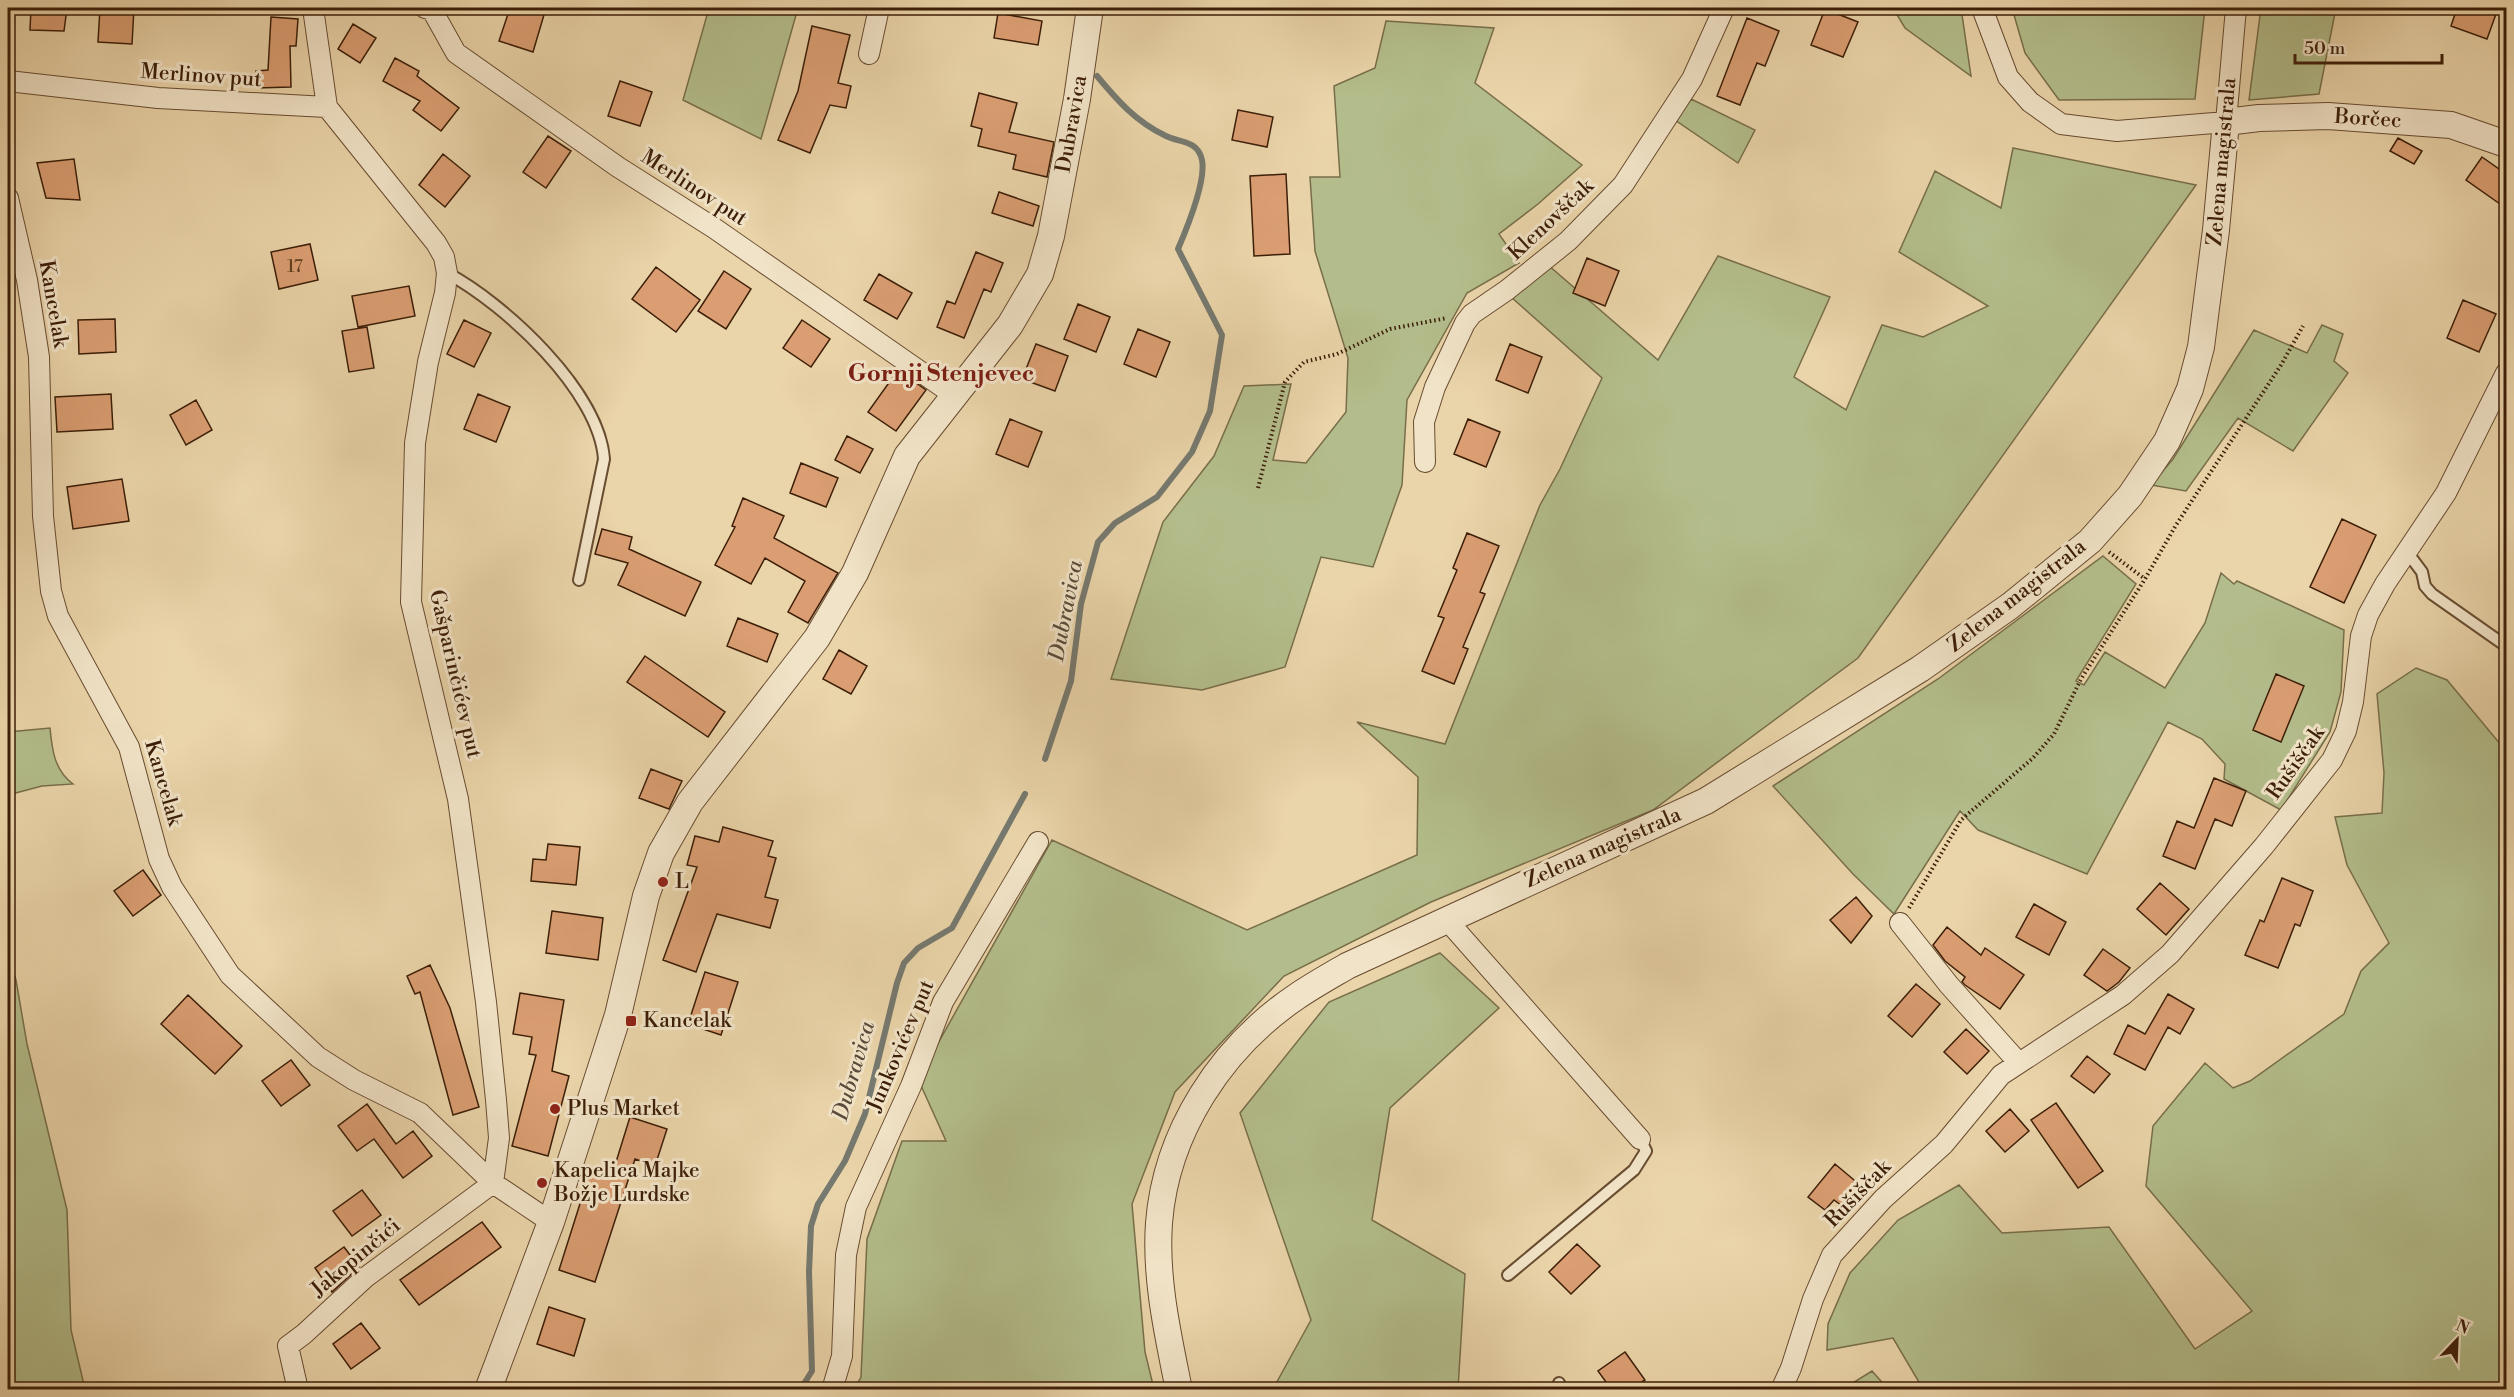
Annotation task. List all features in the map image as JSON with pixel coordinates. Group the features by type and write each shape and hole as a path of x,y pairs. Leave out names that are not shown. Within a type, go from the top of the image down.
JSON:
{"street":[{"path":"313,8 327,107"},
{"name":"Merlinov put","path":"425,8 432,10 456,53 609,161 714,228 954,395"},
{"path":"869,54 879,8"},
{"name":"Dubravica","path":"488,1389 551,1222 618,1015 646,896 661,854 690,801 802,659 835,610 863,556 907,456 1010,325 1040,274 1051,236 1075,110 1090,8"},
{"name":"Klenovščak","path":"1425,462 1424,422 1432,396 1465,323 1472,314 1568,242 1623,185 1692,80 1724,8"},
{"path":"1982,8 2008,76 2030,102 2061,124 2117,131 2226,122"},
{"name":"Zelena magistrala","path":"1179,1389 1164,1316 1159,1266 1159,1223 1165,1180 1185,1122 1220,1068 1268,1019 1296,997 1347,966 1706,801 1920,669 2010,606 2092,539 2130,496 2167,441 2190,389 2201,347 2216,230 2236,8"},
{"name":"Merlinov put","path":"8,81 158,98 327,107"},
{"name":"Gašparinčićev put","path":"327,107 436,243 444,257 447,273 445,293 428,362 415,443 411,602 449,755 460,810 486,1002 496,1100 499,1138 493,1183"},
{"name":"Borčec","path":"2226,122 2259,118 2350,117 2451,125 2506,144"},
{"name":"Kancelak","path":"8,198 27,280 39,357 43,516 51,591 58,616 129,747 159,859 172,887 230,975 266,1010 327,1063 354,1080 420,1113 493,1183 551,1222"},
{"name":"Rušiščak","path":"1781,1389 1791,1368 1813,1299 1832,1255 1883,1199 1944,1144 2001,1075 2018,1062 2065,1035 2142,980 2170,954 2309,791 2332,760 2346,731 2353,702 2361,636 2368,615 2385,584 2446,493 2506,373"},
{"name":"Junkovićev put","path":"832,1389 842,1356 846,1255 856,1208 911,1086 943,1002 1038,842"},
{"path":"1446,920 1640,1139"},
{"path":"1900,923 1949,985 2018,1062"},
{"name":"Jakopinčići","path":"298,1389 288,1346 366,1277 493,1183"}],"lane":[{"path":"447,273 471,286 536,343 566,374 597,427 603,442 604,459 579,580"},
{"path":"2407,552 2422,572 2425,585 2432,594 2506,646"},
{"path":"1508,1275 1634,1170 1646,1151 1640,1139"}],"path":[{"path":"1258,488 1285,382 1304,362 1337,354 1390,329 1472,314"},
{"path":"1916,897 1960,820 2033,758 2054,734 2081,679 2145,579 2176,525 2281,365 2303,326"},
{"path":"2092,539 2145,579"}],"green space":[{"path":"709,8 798,8 761,139 683,100"},
{"path":"1893,8 1961,8 1971,76 1905,28"},
{"path":"2012,8 2205,8 2195,99 2059,100 2025,53"},
{"path":"2261,8 2336,8 2319,94 2249,100"},
{"path":"1386,21 1494,28 1475,83 1582,165 1538,204 1499,234 1519,263 1467,293 1407,400 1402,485 1373,567 1321,557 1285,667 1202,690 1111,679 1163,522 1214,456 1244,386 1291,384 1273,460 1306,463 1346,412 1348,358 1315,251 1310,177 1340,177 1334,86 1375,68"},
{"path":"1691,99 1755,130 1738,163 1675,120"},
{"path":"2013,148 2196,185 1858,658 1653,810 1431,902 1284,976 1175,1092 1132,1204 1145,1352 1154,1389 854,1390 861,1377 867,1239 902,1141 946,1141 918,1079 1052,840 1247,930 1417,855 1418,777 1357,722 1445,744 1540,505 1560,469 1602,378 1511,297 1548,265 1658,360 1718,256 1830,297 1794,377 1846,410 1882,325 1923,337 1988,306 1899,252 1935,171 2001,208"},
{"path":"2322,325 2343,334 2334,361 2348,373 2293,451 2238,418 2186,491 2151,485 2173,459 2254,330 2307,353"},
{"path":"2103,556 2136,584 2076,681 2084,685 2105,652 2165,688 2205,623 2221,573 2234,584 2237,581 2344,630 2341,692 2330,732 2281,810 2224,779 2225,764 2202,739 2168,722 2087,874 1978,830 1960,811 1894,914 1853,874 1773,786 1938,679"},
{"path":"2416,668 2447,680 2506,751 2506,1389 1923,1389 1893,1338 1827,1350 1828,1324 1850,1273 1898,1220 1959,1185 2002,1233 2109,1227 2195,1349 2252,1311 2146,1186 2153,1126 2205,1063 2233,1088 2250,1081 2344,1014 2361,971 2389,943 2347,865 2335,817 2382,813 2384,773 2377,694"},
{"path":"50,728 53,751 58,766 73,784 42,786 8,795 8,732"},
{"path":"1440,953 1499,1008 1390,1108 1372,1220 1465,1274 1458,1389 1273,1389 1311,1320 1240,1113 1329,1002"},
{"path":"8,954 16,980 27,1044 67,1210 71,1330 85,1389 8,1389"},
{"path":"1872,1371 1888,1389 1843,1389"}],"building":[{"path":"31,8 67,8 64,31 30,30"},
{"path":"100,8 134,8 132,44 98,42"},
{"path":"510,8 546,8 533,52 499,41"},
{"path":"2457,8 2478,8 2496,14 2487,39 2451,26"},
{"path":"1825,9 1858,22 1843,57 1811,45"},
{"path":"998,13 1042,21 1038,45 994,38"},
{"path":"271,17 298,19 296,46 290,46 291,87 256,88 256,71 268,70"},
{"path":"1747,18 1779,31 1765,66 1757,63 1740,105 1717,96"},
{"path":"353,24 376,38 360,63 338,49"},
{"path":"812,26 850,35 838,83 851,86 846,108 830,105 810,153 778,140 798,91"},
{"path":"395,58 419,71 417,76 459,108 441,131 413,110 420,101 383,81"},
{"path":"620,81 652,92 640,126 608,116"},
{"path":"979,93 1017,103 1009,132 1054,142 1047,177 1013,169 1016,155 978,146 982,129 971,126"},
{"path":"1238,110 1273,117 1267,147 1232,140"},
{"path":"548,136 571,151 546,188 523,172"},
{"path":"2398,138 2422,151 2414,164 2390,151"},
{"path":"443,154 470,176 445,207 419,185"},
{"path":"2482,157 2506,174 2506,194 2500,204 2466,180"},
{"path":"74,159 80,200 46,198 37,163"},
{"path":"1286,174 1290,254 1254,256 1250,176"},
{"path":"999,192 1039,206 1033,226 992,213"},
{"path":"310,244 318,280 279,289 271,252"},
{"path":"976,252 1003,263 991,292 984,289 964,338 937,327 947,301 955,304"},
{"path":"1587,258 1619,271 1605,306 1573,293"},
{"path":"656,267 700,300 676,332 632,299"},
{"path":"724,271 751,289 726,329 698,311"},
{"path":"879,274 912,293 897,319 864,300"},
{"path":"409,286 415,316 358,327 352,296"},
{"path":"2463,300 2496,314 2479,352 2447,338"},
{"path":"1078,304 1110,317 1096,352 1064,339"},
{"path":"115,319 116,352 79,354 78,320"},
{"path":"464,320 491,333 474,367 447,354"},
{"path":"802,320 830,339 811,367 783,348"},
{"path":"367,327 374,368 349,372 342,331"},
{"path":"1138,329 1170,342 1156,377 1124,364"},
{"path":"1036,344 1068,356 1055,391 1022,379"},
{"path":"1510,344 1542,357 1528,393 1496,380"},
{"path":"898,370 926,390 896,431 868,412"},
{"path":"111,394 113,429 57,432 55,397"},
{"path":"478,394 510,407 496,442 464,429"},
{"path":"196,400 212,430 186,445 170,415"},
{"path":"1010,419 1042,432 1028,467 996,454"},
{"path":"1468,419 1500,432 1486,467 1454,454"},
{"path":"847,436 873,449 860,473 835,460"},
{"path":"801,463 838,478 826,507 790,493"},
{"path":"122,479 129,521 73,529 67,487"},
{"path":"743,498 784,516 774,538 838,573 808,623 788,612 805,581 765,558 751,584 715,565 735,527 732,526"},
{"path":"2342,519 2376,535 2344,603 2310,587"},
{"path":"602,529 632,537 629,549 701,582 685,616 618,585 628,563 595,554"},
{"path":"1467,533 1499,546 1480,592 1485,594 1463,647 1468,649 1454,684 1422,671 1444,618 1438,616 1457,570 1453,568"},
{"path":"738,618 778,634 767,662 727,646"},
{"path":"839,650 867,666 851,694 823,679"},
{"path":"645,656 725,712 708,737 627,682"},
{"path":"2276,674 2304,686 2281,742 2253,730"},
{"path":"651,769 682,781 669,809 639,798"},
{"path":"2214,778 2246,791 2232,826 2215,819 2195,869 2163,856 2177,821 2194,828"},
{"path":"723,827 773,841 768,856 776,858 765,897 778,900 770,928 717,914 696,972 663,960 697,867 687,865 695,836 719,842"},
{"path":"548,844 580,847 576,885 531,881 533,859 546,860"},
{"path":"143,870 161,895 133,916 114,891"},
{"path":"2282,878 2313,891 2300,926 2295,924 2278,968 2245,955 2260,920 2264,922"},
{"path":"2160,883 2189,909 2166,935 2137,909"},
{"path":"1856,897 1872,916 1851,943 1830,920"},
{"path":"2034,904 2066,922 2049,955 2016,937"},
{"path":"552,911 603,918 598,960 546,953"},
{"path":"1947,927 1981,955 1985,948 2024,975 2000,1009 1965,985 1962,982 1965,977 1945,961 1933,945"},
{"path":"2103,949 2130,968 2119,982 2107,991 2084,975"},
{"path":"430,965 450,1008 479,1107 453,1115 420,992 415,994 407,976"},
{"path":"705,972 738,982 721,1035 688,1024"},
{"path":"1916,984 1940,1004 1912,1037 1888,1016"},
{"path":"520,993 564,1000 552,1071 569,1076 548,1156 512,1146 536,1055 529,1054 532,1037 513,1034"},
{"path":"2168,994 2194,1009 2180,1034 2168,1027 2145,1070 2114,1054 2128,1025 2145,1034"},
{"path":"188,995 242,1046 215,1074 161,1024"},
{"path":"1966,1029 1989,1051 1967,1074 1944,1052"},
{"path":"2087,1056 2110,1074 2094,1093 2071,1076"},
{"path":"291,1060 310,1085 281,1106 262,1081"},
{"path":"2056,1103 2103,1171 2078,1188 2031,1120"},
{"path":"367,1104 396,1144 413,1131 432,1156 403,1178 374,1139 357,1151 338,1126"},
{"path":"2010,1109 2029,1131 2005,1152 1986,1131"},
{"path":"630,1117 667,1129 655,1166 635,1159 595,1282 559,1270 591,1169 612,1175"},
{"path":"1835,1164 1866,1190 1849,1211 1834,1200 1825,1210 1808,1197"},
{"path":"362,1190 381,1215 352,1236 333,1211"},
{"path":"482,1222 501,1247 419,1305 400,1280"},
{"path":"1577,1244 1600,1266 1571,1294 1549,1272"},
{"path":"344,1247 359,1267 332,1292 315,1268"},
{"path":"549,1307 585,1319 574,1356 537,1344"},
{"path":"361,1323 380,1348 351,1369 333,1344"},
{"path":"1625,1352 1645,1380 1631,1389 1611,1389 1598,1371"}],"waterway":[{"name":"Dubravica","path":"1045,759 1071,681 1081,604 1098,542 1115,523 1157,497 1192,452 1210,411 1222,335 1178,249 1199,192 1202,169 1200,154 1193,145 1166,136 1145,124 1120,102 1097,76"},
{"name":"Dubravica","path":"800,1390 812,1371 809,1272 811,1226 818,1204 845,1161 865,1114 904,963 918,948 952,928 1025,794"}],"place":[{"name":"L","path":"663,882"},
{"name":"Kancelak","path":"631,1021"},
{"name":"Plus Market","path":"555,1109"},
{"name":"Kapelica Majke Božje Lurdske","path":"542,1183"}],"district":[{"name":"Gornji Stenjevec","path":"941,374"}]}
